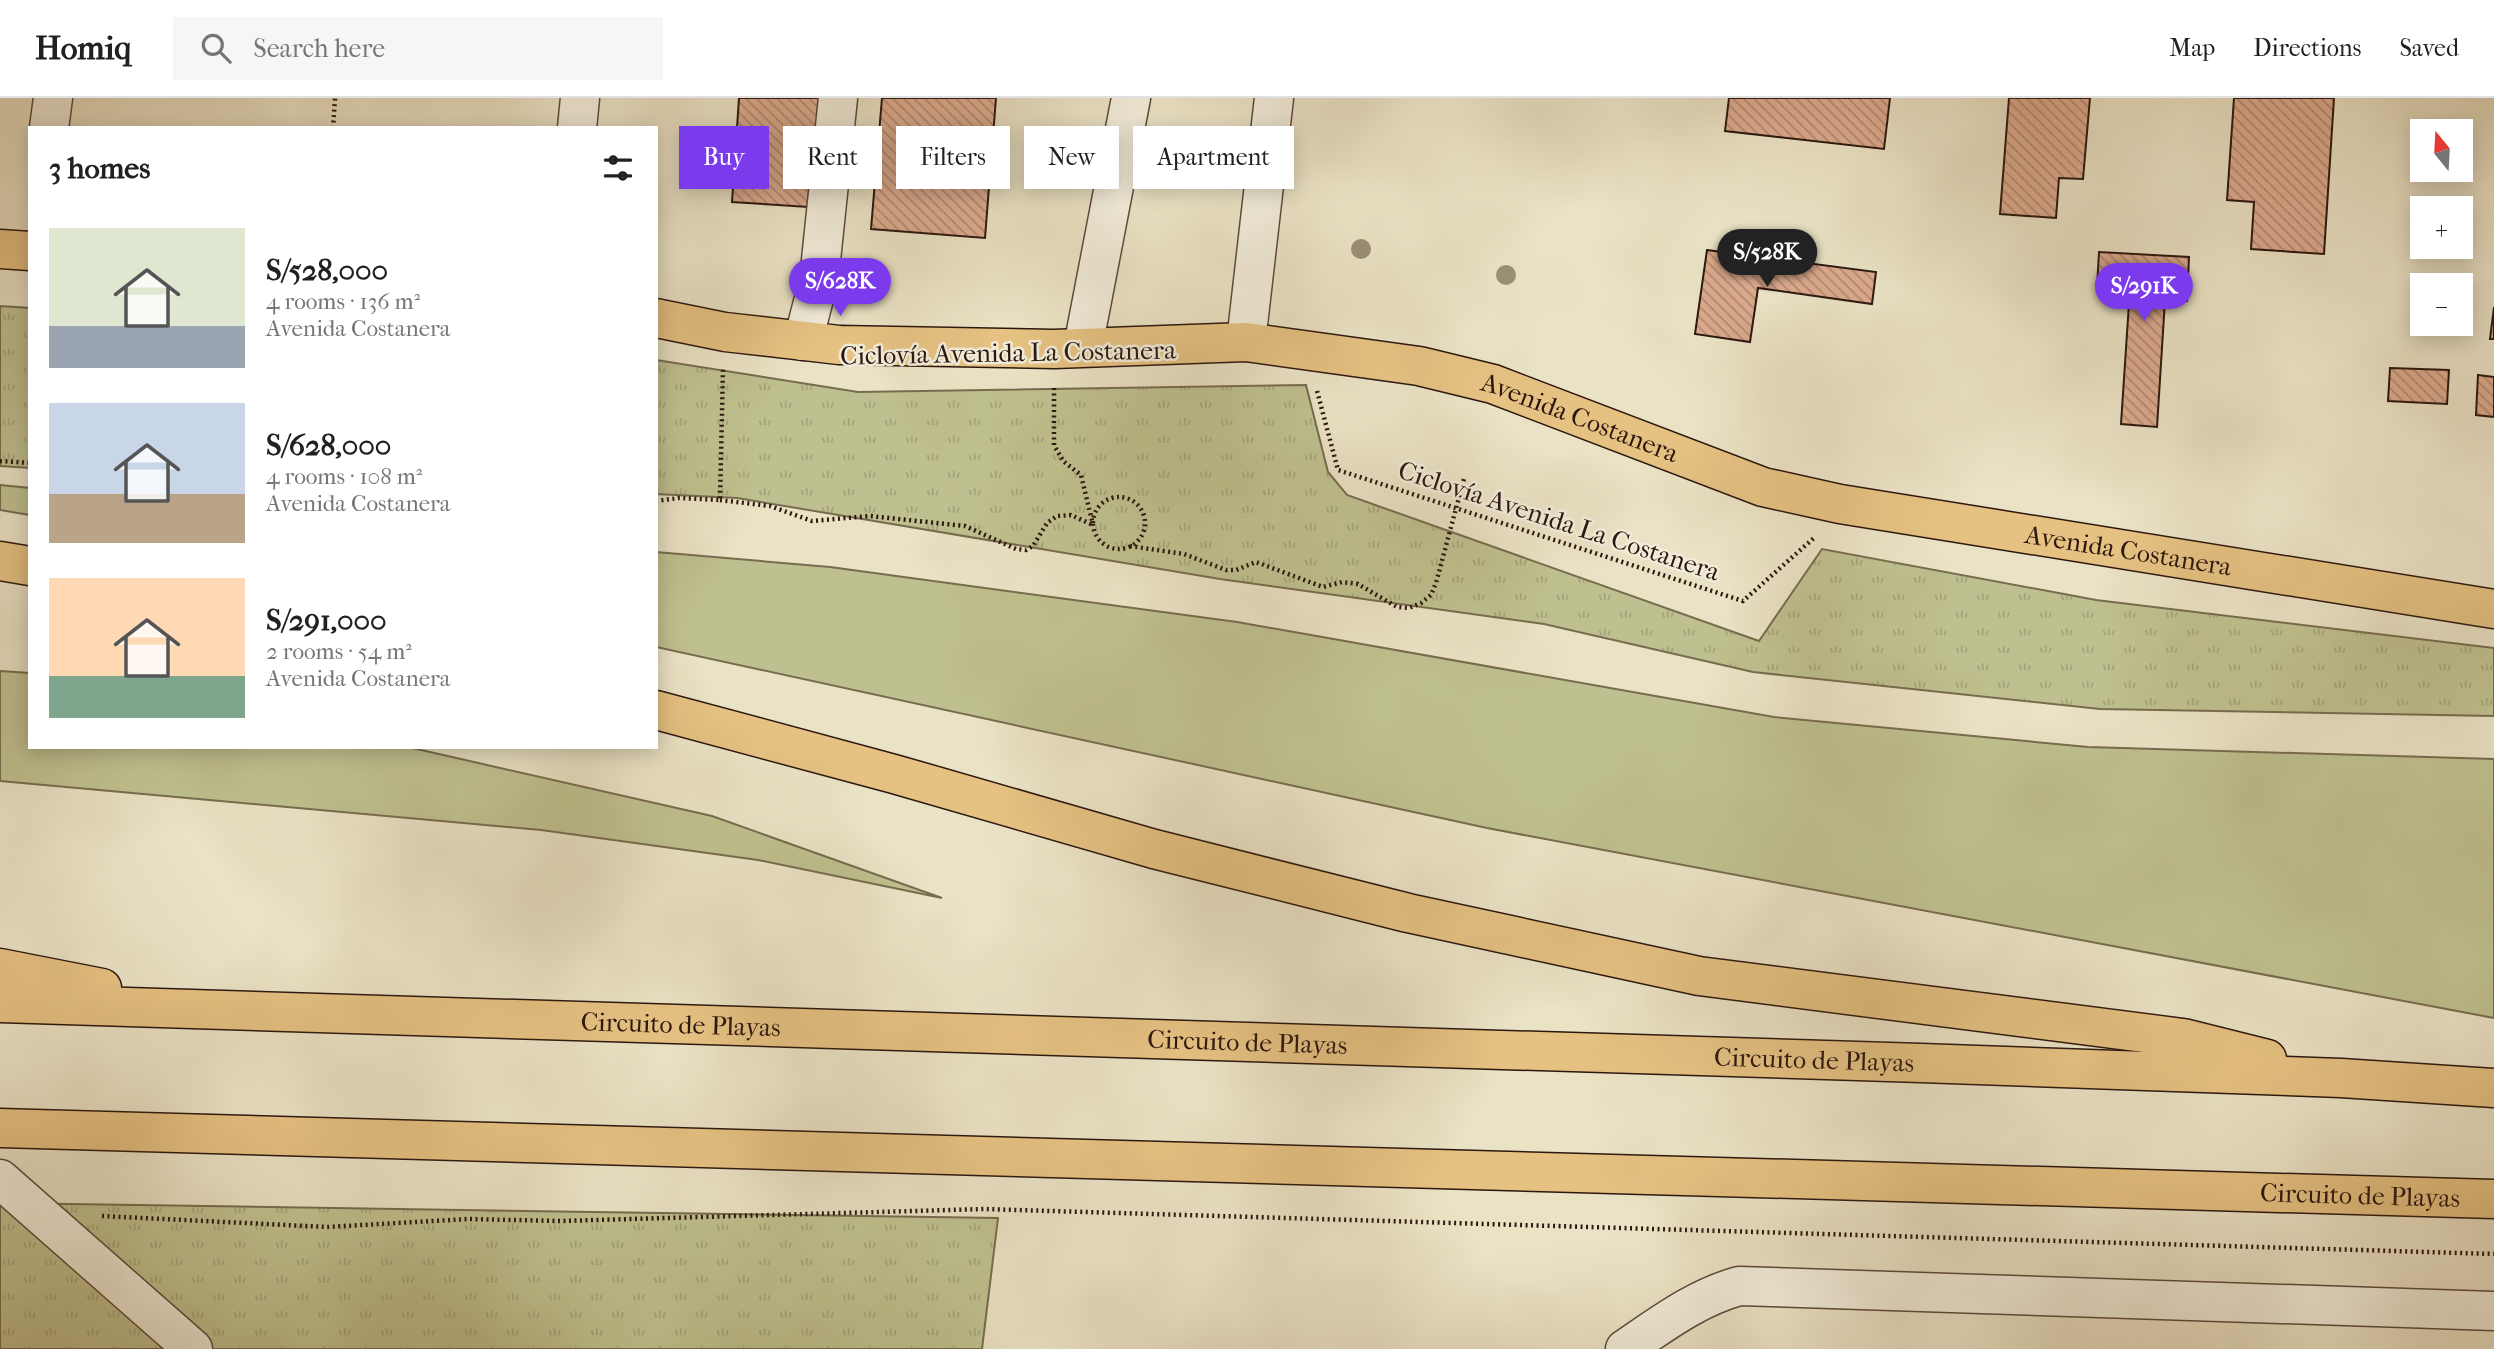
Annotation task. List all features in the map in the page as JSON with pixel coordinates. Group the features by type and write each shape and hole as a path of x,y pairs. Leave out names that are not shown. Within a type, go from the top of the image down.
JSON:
{"main road":[{"path":"0,249 28,251"},
{"name":"Avenida Costanera","path":"658,318 725,332 839,345 1069,348 1247,342 1419,366 1493,384 1763,487 1840,504 2494,608"},
{"path":"0,561 28,566"},
{"path":"658,711 1154,849 1434,919 1699,976 2183,1038 2341,1078"},
{"path":"0,968 217,1010"},
{"name":"Circuito de Playas","path":"0,1003 2341,1078 2494,1088"},
{"name":"Circuito de Playas","path":"0,1128 2494,1199"}],"street":[{"path":"50,126 53,98"},
{"path":"577,126 580,98"},
{"path":"803,341 819,279 838,98"},
{"path":"1069,348 1131,98"},
{"path":"1247,342 1274,98"},
{"path":"0,1179 192,1349"},
{"path":"1625,1349 1681,1311 1715,1293 1739,1286 2494,1311"}],"path":[{"path":"333,126 335,98"},
{"path":"720,500 725,332"},
{"path":"1069,348 1054,445 1063,461 1081,475 1093,525 1099,541 1106,546 1130,546 1184,554 1226,570 1236,570 1256,562 1323,587 1342,582 1358,584 1397,607 1409,608 1431,595 1464,478"},
{"name":"Ciclovía Avenida La Costanera","path":"1317,388 1338,470 1743,601 1820,533"},
{"path":"0,461 28,463"},
{"path":"1093,525 1097,509 1102,502 1119,497 1127,498 1140,509 1144,525 1142,534 1130,546"},
{"path":"658,501 679,498 770,506 812,521 870,516 965,526 1016,549 1026,550 1033,546 1047,523 1057,516 1071,515 1093,525"},
{"path":"35,1212 327,1227 468,1219 559,1221 984,1209 2494,1254"}],"green space":[{"path":"0,306 28,308 28,468 0,466"},
{"path":"658,360 858,392 1306,385 1328,472 1347,495 1759,641 1822,549 2096,600 2494,648 2494,716 2100,709 1753,672 1544,624 1220,579 737,498 658,494"},
{"path":"0,485 28,488 28,515 0,510"},
{"path":"658,552 830,567 1237,622 1774,717 2088,747 2494,759 2494,1018 1487,828 658,647"},
{"path":"0,671 28,673 28,749 417,749 712,816 942,898 758,860 541,830 0,781"},
{"path":"0,1203 998,1218 982,1349 0,1349"}],"building":[{"path":"739,98 832,98 830,126 783,126 783,189 825,189 824,208 732,202 733,189 769,189 769,126 737,126"},
{"path":"882,98 996,98 994,126 896,126 896,189 989,189 985,238 871,229 874,189 882,189 882,126 880,126"},
{"path":"1729,98 1890,98 1884,149 1725,131"},
{"path":"2009,98 2090,98 2083,179 2059,178 2056,218 2000,214"},
{"path":"2234,98 2334,98 2324,254 2251,249 2254,202 2227,200"},
{"path":"1707,250 1876,272 1872,304 1758,288 1750,342 1695,334"},
{"path":"2099,252 2189,257 2187,301 2165,300 2157,427 2121,424 2130,288 2097,287"},
{"path":"2494,307 2494,339 2490,339"},
{"path":"2390,368 2449,370 2447,404 2388,401"},
{"path":"2478,375 2494,377 2494,417 2476,415"}]}
